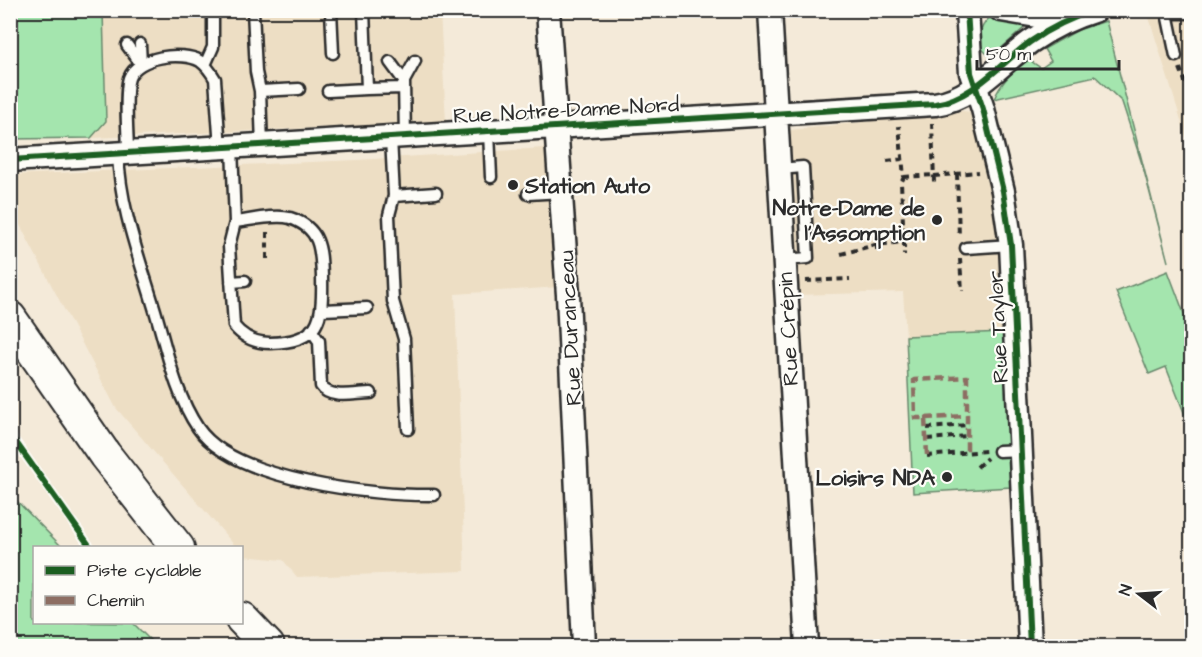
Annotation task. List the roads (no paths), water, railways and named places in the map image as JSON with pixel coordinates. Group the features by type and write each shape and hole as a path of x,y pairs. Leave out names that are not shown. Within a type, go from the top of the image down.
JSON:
{"street":[{"name":"Rue Duranceau","path":"548,10 562,192 584,646"},
{"name":"Rue Crépin","path":"770,10 807,646"},
{"name":"Rue Taylor","path":"967,10 970,62 1003,191 1011,245 1010,450 1030,646"},
{"path":"1001,10 1067,21"},
{"name":"Rue Notre-Dame Nord","path":"10,160 898,108 950,102 975,86 1030,42 1067,21 1096,10"},
{"path":"10,318 98,446 176,546"},
{"path":"243,620 268,646"}],"lane":[{"path":"205,65 213,47 213,10"},
{"path":"253,10 262,146"},
{"path":"331,10 333,53"},
{"path":"364,10 367,89"},
{"path":"1177,58 1167,12 1191,13"},
{"path":"140,44 141,64"},
{"path":"127,45 141,64"},
{"path":"235,222 288,218 308,227 319,240 323,310 311,330 296,340 264,343 240,334 234,326 229,246 235,222 217,88 211,71 192,58 181,57 154,59 133,69 128,83 121,201 180,393 200,431 223,451 238,459 291,478 341,488 434,495"},
{"path":"408,429 404,339 393,301 389,215 394,196 404,85 415,61"},
{"path":"390,62 404,85"},
{"path":"328,91 404,85"},
{"path":"260,91 299,89"},
{"path":"489,132 491,177"},
{"path":"528,194 562,192"},
{"path":"394,196 436,193"},
{"path":"966,248 1011,245"},
{"path":"231,282 245,281"},
{"path":"323,310 367,308"},
{"path":"311,330 318,341 323,390 332,394 371,393"}],"place":[{"name":"Station Auto","path":"513,185"},
{"name":"Notre-Dame de l'Assomption","path":"937,220"},
{"name":"Loisirs NDA","path":"947,477"}]}
